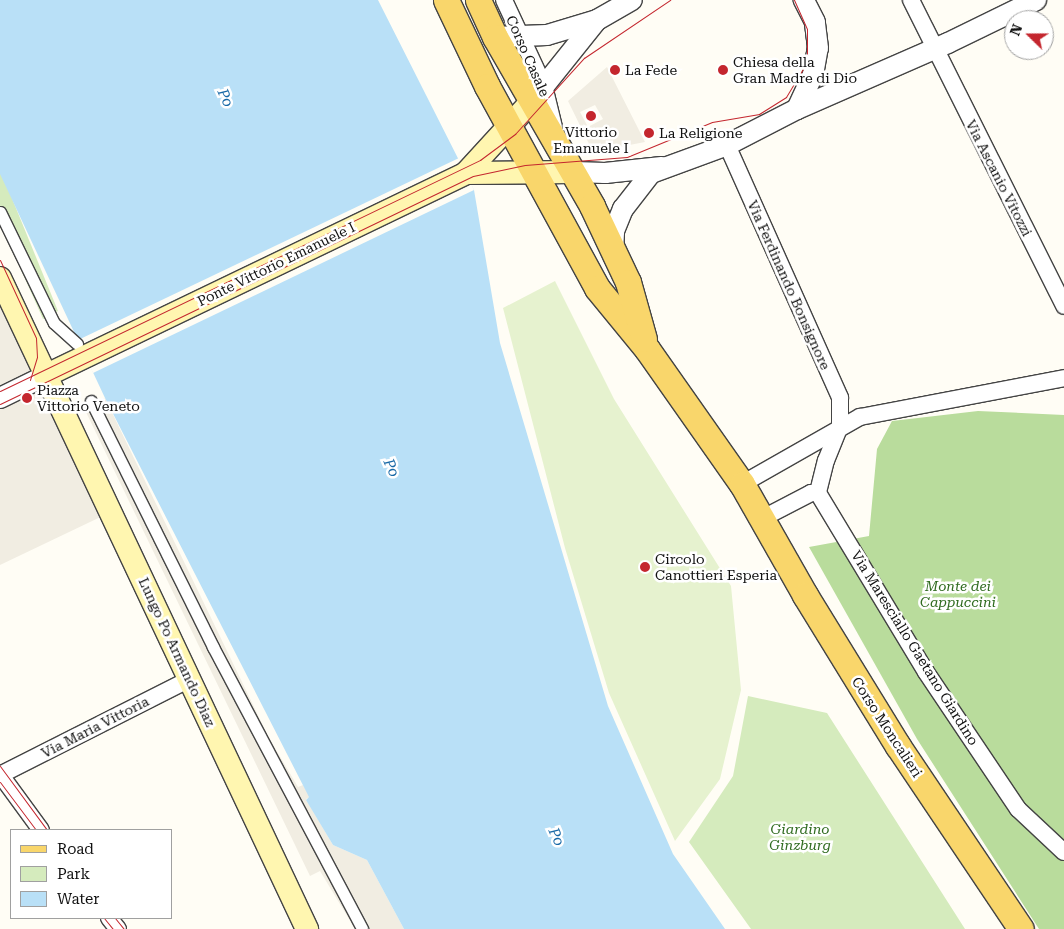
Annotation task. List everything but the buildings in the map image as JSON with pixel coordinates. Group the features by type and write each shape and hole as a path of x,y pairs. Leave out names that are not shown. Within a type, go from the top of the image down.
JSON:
{"main road":[{"name":"Corso Moncalieri","path":"478,0 495,38 538,94 557,142 574,172 628,282 647,349"},
{"name":"Corso Moncalieri","path":"451,10 510,126 537,172 597,288 647,349 742,484 805,595 888,729 1022,929"},
{"path":"466,173 538,94"},
{"path":"466,173 574,172"},
{"name":"Ponte Vittorio Emanuele I","path":"81,350 466,173"},
{"name":"Lungo Po Armando Diaz","path":"0,278 308,929"},
{"path":"45,376 81,350"}],"street":[{"name":"Corso Casale","path":"504,0 520,38 538,94"},
{"path":"495,38 547,35 597,20 632,0"},
{"path":"796,109 813,75 818,48 815,22 804,0"},
{"name":"Via Ascanio Vitozzi","path":"912,0 934,49 1064,306"},
{"path":"574,172 605,173 664,166 727,145 796,109 934,49 1036,0"},
{"path":"538,94 597,20"},
{"name":"Via Ferdinando Bonsignore","path":"727,145 840,398 840,426"},
{"path":"613,252 614,231 623,208 643,181 664,166"},
{"path":"0,212 54,323 81,350"},
{"path":"0,398 45,376"},
{"path":"742,484 840,426 869,415 1064,378"},
{"path":"91,401 213,647 362,929"},
{"path":"763,518 811,493 818,493 826,460 840,426"},
{"name":"Via Maresciallo Gaetano Giardino","path":"818,493 926,672 1018,809 1064,852"},
{"name":"Via Maria Vittoria","path":"0,774 190,679"},
{"path":"0,774 40,829"}],"green space":[{"path":"0,169 58,311 43,319 0,223"},
{"name":"Circolo Canottieri Esperia","path":"555,281 614,399 731,586 741,690 720,779 675,841 609,693 565,548 503,308"},
{"name":"Monte dei Cappuccini","path":"978,411 1064,415 1064,929 1039,929 917,739 809,547 869,536 877,449 892,421"},
{"name":"Giardino Ginzburg","path":"748,696 827,713 965,929 751,929 689,842 733,776"}],"shaded area":[{"path":"607,67 645,142 593,152 568,101","holes":["595,105 603,119 588,127 580,112"]},
{"name":"Piazza Vittorio Veneto","path":"0,286 111,512 0,565"},
{"path":"105,398 269,738 298,787 303,785 310,797 306,799 333,845 367,860 404,929 355,929 320,871 310,876 84,408"}],"water":[{"name":"Po","path":"0,0 378,0 474,190 500,343 608,706 673,854 725,929 404,929 367,860 333,845 306,800 309,797 105,398 0,174"}],"pier":[{"path":"459,158 474,190 93,373 78,340"}],"tram line":[{"path":"0,391 480,160 515,134 584,58 670,0"},
{"path":"0,404 473,176 525,165 627,157 712,122 759,114 786,97 803,69 807,55 807,29 794,0"},
{"path":"0,260 36,338 37,357 30,380"},
{"path":"0,766 46,829"},
{"path":"0,782 35,829"},
{"path":"105,919 113,929"},
{"path":"116,919 124,929"}],"place":[{"name":"La Fede","path":"615,70"},
{"name":"Chiesa della Gran Madre di Dio","path":"723,70"},
{"name":"Vittorio Emanuele I","path":"591,116"},
{"name":"La Religione","path":"649,133"},
{"name":"Piazza Vittorio Veneto","path":"27,398"},
{"name":"Circolo Canottieri Esperia","path":"645,567"}]}
